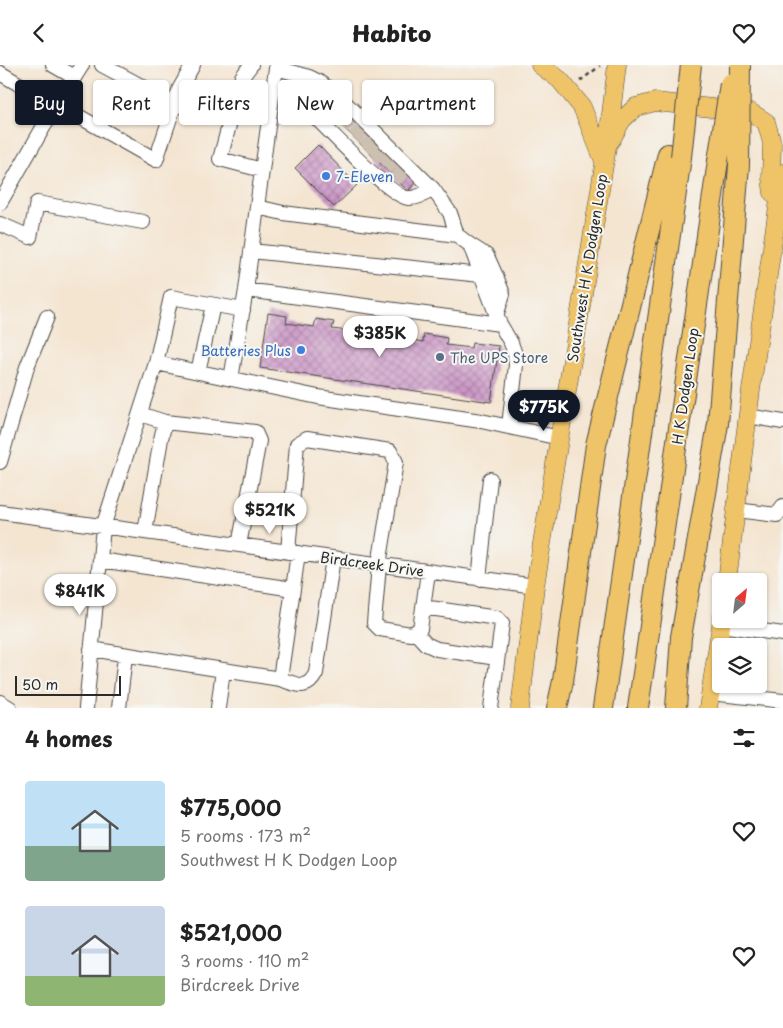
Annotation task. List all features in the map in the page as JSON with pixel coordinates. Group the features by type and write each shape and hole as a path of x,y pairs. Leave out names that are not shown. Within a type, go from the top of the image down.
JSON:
{"highway":[{"path":"603,708 674,155 690,65"},
{"name":"H K Dodgen Loop","path":"638,708 733,65"},
{"path":"676,708 681,637 718,424 739,165 740,65"},
{"path":"557,708 563,681 596,445 674,155"}],"main road":[{"path":"540,65 560,80 582,107 606,154"},
{"name":"Southwest H K Dodgen Loop","path":"520,708 536,586 606,154 608,66"},
{"path":"606,154 622,120 636,107 655,101 750,112 766,122 772,143 771,178 780,208"},
{"path":"728,573 748,416 780,208 783,173"},
{"path":"709,700 720,628"}],"street":[{"path":"53,65 74,77"},
{"path":"72,80 82,65"},
{"path":"102,65 179,105"},
{"path":"83,119 156,160 180,88 193,65"},
{"path":"241,80 251,65"},
{"path":"257,65 276,66 314,80"},
{"path":"231,379 246,290 276,66"},
{"path":"0,73 15,81"},
{"path":"0,203 45,125"},
{"path":"229,125 220,159 262,170"},
{"path":"347,125 378,155 434,189 450,213 457,235"},
{"path":"347,125 378,155 406,199 417,197 434,189"},
{"path":"0,224 30,237 37,203 143,221"},
{"path":"257,207 283,213 457,235 487,256 503,295 498,318"},
{"path":"470,245 498,318 512,343 516,365 509,426"},
{"path":"251,251 481,275"},
{"path":"246,290 498,318"},
{"path":"86,708 104,527 156,363 171,297 242,310"},
{"path":"198,372 213,305"},
{"path":"0,462 27,367 47,317"},
{"path":"156,363 318,397 509,426 560,437"},
{"path":"140,414 165,422 255,432 259,441 239,545"},
{"path":"748,416 783,422"},
{"path":"145,532 165,422"},
{"path":"280,679 292,589 291,515 297,444 307,438 390,451 396,462 379,565 374,623 380,629 412,634 420,629 428,571"},
{"path":"479,579 490,479"},
{"path":"736,510 777,515 783,507"},
{"path":"246,509 291,515"},
{"name":"Birdcreek Drive","path":"0,512 536,586"},
{"path":"91,649 125,656 280,679 301,686 307,685 313,680 316,673 333,558"},
{"path":"100,561 292,589"},
{"path":"423,607 497,618 502,623 491,708"},
{"path":"752,628 783,634"},
{"path":"415,632 426,644 437,649 497,658"},
{"path":"119,708 125,656"},
{"path":"218,708 223,671"},
{"path":"709,700 783,701"},
{"path":"0,702 10,708"}],"path":[{"path":"578,82 608,66"}],"building":[{"name":"7-Eleven","path":"352,118 416,182 408,191 341,125 352,125"},
{"name":"7-Eleven","path":"318,145 357,185 334,207 295,168"},
{"path":"268,313 287,316 286,323 314,327 316,319 334,322 332,329 357,332 358,324 400,330 399,338 423,342 424,334 447,338 446,345 471,348 472,343 499,346 491,402 260,368"}],"tunnel":[{"path":"354,138 363,129"},
{"path":"364,148 374,140"},
{"path":"374,158 384,150"},
{"path":"385,168 394,160"},
{"path":"395,179 405,170"}],"place":[{"name":"7-Eleven","path":"326,176"},
{"name":"Batteries Plus","path":"301,350"},
{"name":"The UPS Store","path":"440,357"}]}
